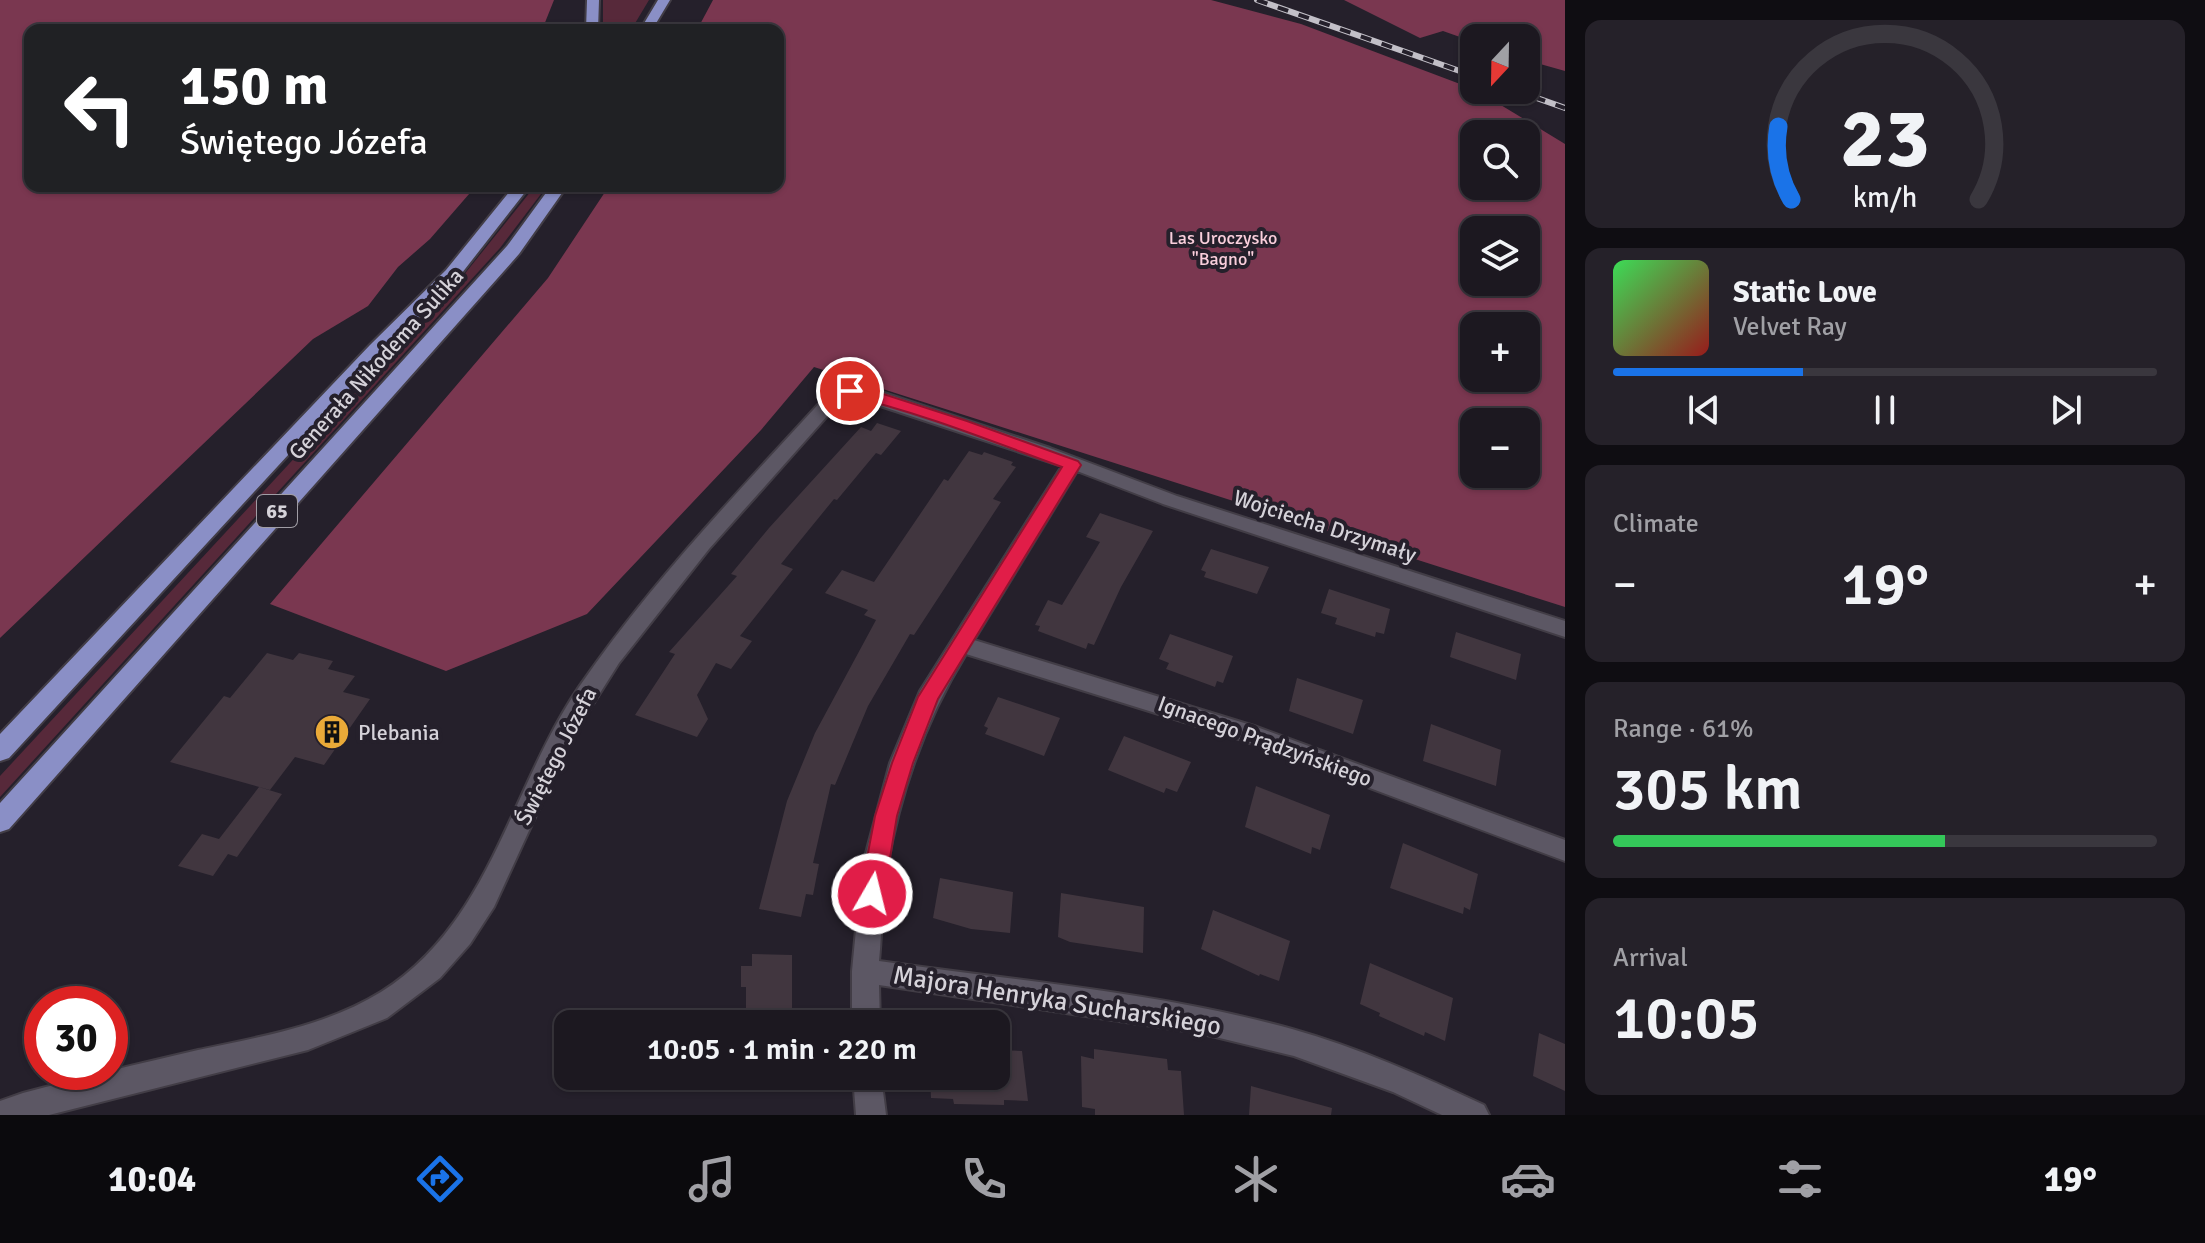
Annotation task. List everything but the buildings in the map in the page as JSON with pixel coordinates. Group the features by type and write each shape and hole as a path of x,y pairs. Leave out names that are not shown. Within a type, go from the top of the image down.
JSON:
{"highway":[{"path":"592,24 593,0"},
{"path":"650,24 664,0"},
{"name":"Generała Nikodema Sulika","path":"0,751 376,349 452,274 518,192"},
{"name":"Generała Nikodema Sulika","path":"0,821 513,250 555,192"}],"street":[{"name":"Świętego Józefa","path":"2,1115 87,1090 308,1039 356,1020 395,998 439,962 491,893 548,764 582,700 618,648 684,565 831,401 842,393 866,393 1030,447 1072,465"},
{"name":"Wojciecha Drzymały","path":"1072,465 1565,629"},
{"path":"866,1010 865,971 875,868 902,763 928,697 1072,465"},
{"name":"Ignacego Prądzyńskiego","path":"960,644 1246,732 1565,851"},
{"name":"Majora Henryka Sucharskiego","path":"865,971 1199,1020 1294,1043 1399,1080 1474,1115"},
{"path":"868,1090 871,1115"}],"shaded area":[{"path":"603,0 649,0 635,24 603,24"},
{"path":"530,192 542,192 500,248 0,797 0,776 463,276"}],"green space":[{"path":"0,0 554,0 544,24 24,24 24,192 471,192 430,239 398,267 368,306 313,339 0,638"},
{"name":"Las Uroczysko \"Bagno\"","path":"713,0 1211,0 1301,24 1460,84 1460,104 1499,104 1525,120 1460,120 1460,200 1540,200 1540,129 1565,144 1565,607 814,367 761,430 587,614 446,671 270,604 548,278 605,192 784,192 784,24 700,24"},
{"path":"1344,0 1565,0 1565,71 1540,64 1540,24 1460,24 1460,37 1443,31 1420,38"}],"railway":[{"path":"1257,0 1460,71"},
{"path":"1540,99 1565,108"}],"place":[{"name":"Plebania","path":"332,732"}],"route":[{"path":"850,391 866,393 961,424 1044,452 1072,465 928,697 902,763 886,816 872,894"}]}
